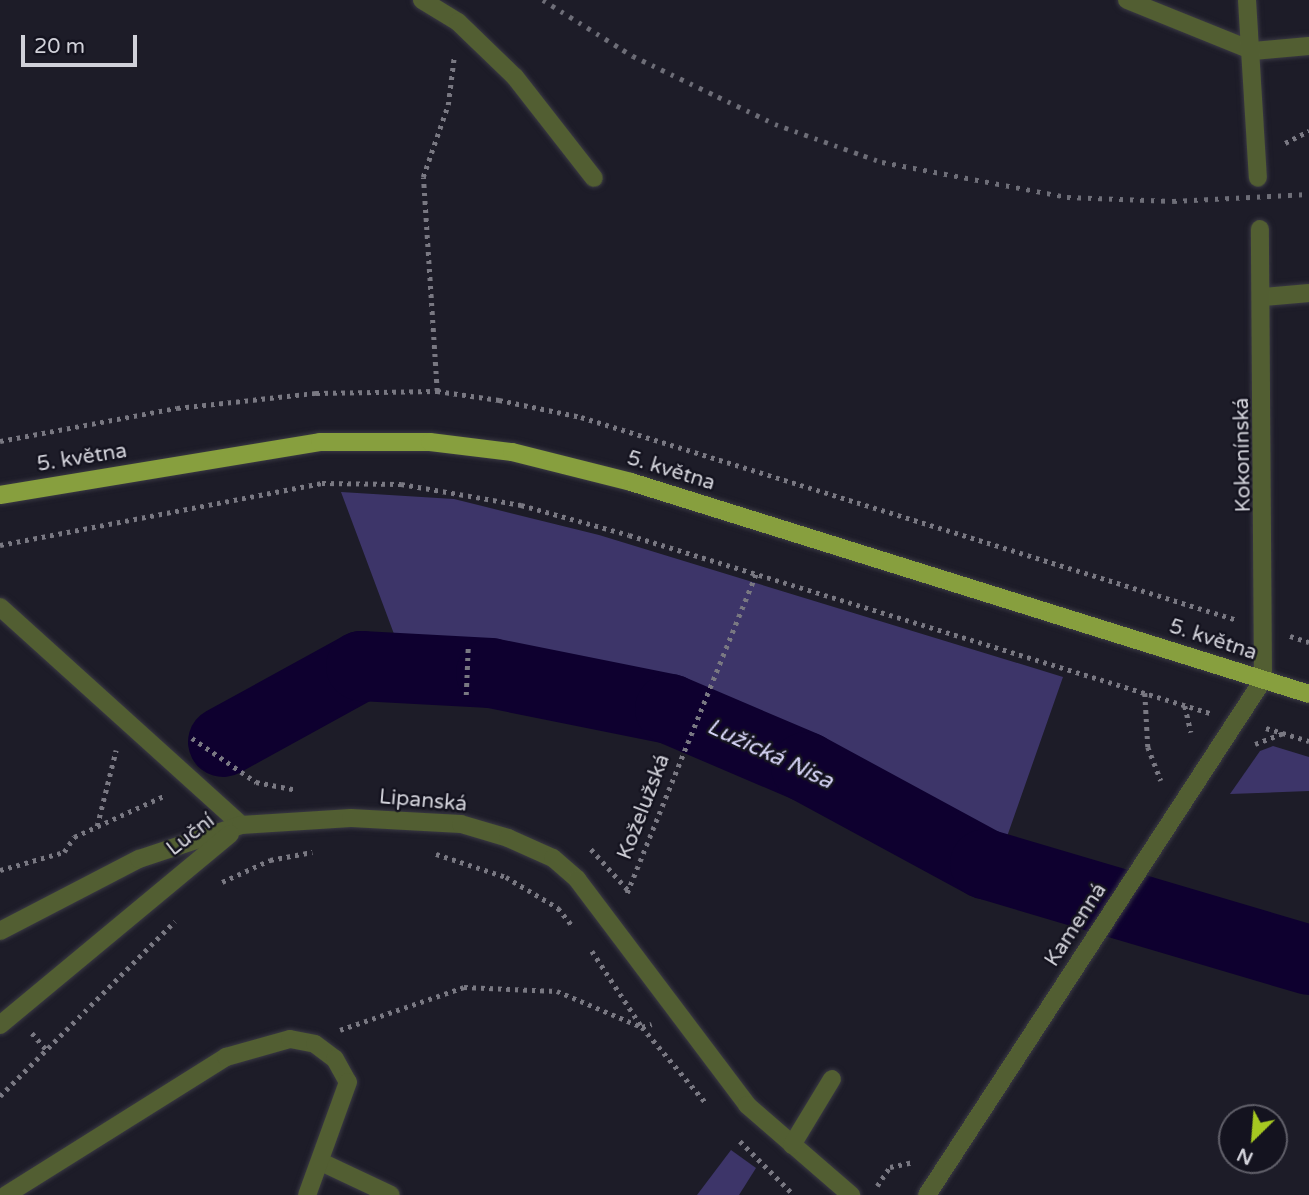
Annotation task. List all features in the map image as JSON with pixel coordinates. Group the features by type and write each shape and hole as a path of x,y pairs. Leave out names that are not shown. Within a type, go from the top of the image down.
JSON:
{"main road":[{"name":"5. května","path":"0,495 320,442 430,442 512,452 631,482 1309,694"}],"street":[{"path":"422,0 458,22 515,78 594,178"},
{"path":"1127,0 1253,51 1309,46"},
{"path":"1247,0 1253,51 1258,178"},
{"name":"Kokonínská","path":"1260,229 1264,297 1263,680"},
{"path":"1264,297 1309,293"},
{"path":"0,607 241,825"},
{"name":"Kamenná","path":"927,1195 1263,680"},
{"name":"Lipanská","path":"241,825 351,818 461,824 552,858 577,879 612,930 747,1105 850,1195"},
{"name":"Luční","path":"0,931 139,859 241,825"},
{"name":"Luční","path":"0,1025 241,825"},
{"path":"6,1195 226,1057 290,1038 315,1044 335,1059 348,1082 307,1195"},
{"path":"792,1146 832,1079"},
{"path":"321,1162 391,1195"}],"path":[{"path":"438,391 423,177 448,105 458,22"},
{"path":"0,545 322,483 401,484 521,505 757,572 1185,706 1309,741"},
{"name":"Koželužská","path":"628,890 757,572"},
{"path":"466,695 468,648"},
{"path":"1145,693 1148,747 1161,781"},
{"path":"1185,706 1195,727 1188,737"},
{"path":"97,827 112,776 113,740"},
{"path":"0,870 64,852 74,838 228,766 280,788"},
{"path":"1154,791 1168,770"},
{"path":"214,887 270,860 321,851"},
{"path":"423,851 506,877 558,908 578,933"},
{"path":"0,1096 186,909"},
{"path":"585,941 642,1027"},
{"path":"315,1044 355,1022 464,987 557,991 642,1027 680,1017"},
{"path":"870,1195 890,1167 912,1163"}],"shaded area":[{"path":"341,492 454,499 599,535 1063,677 1003,848 696,689 397,642"},
{"path":"1273,746 1309,757 1309,791 1230,794 1260,751"},
{"path":"731,1150 756,1168 739,1195 697,1195"}],"waterway":[{"name":"Lužická Nisa","path":"223,742 361,666 491,673 670,709 806,767 985,864 1309,960"}],"railway":[{"path":"543,0 633,56 775,124 882,162 1067,197 1173,201 1309,194"}]}
